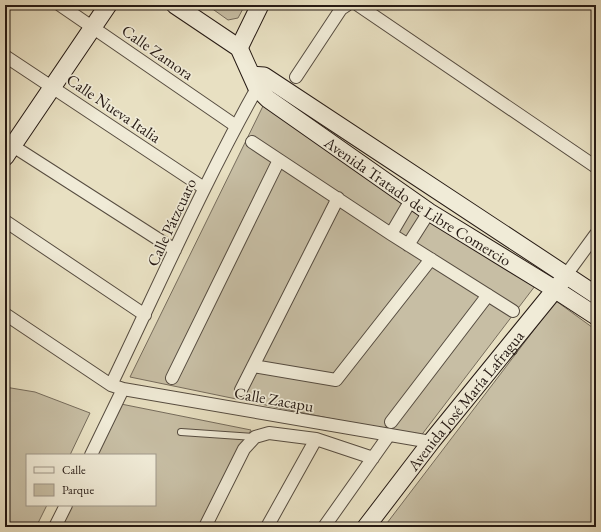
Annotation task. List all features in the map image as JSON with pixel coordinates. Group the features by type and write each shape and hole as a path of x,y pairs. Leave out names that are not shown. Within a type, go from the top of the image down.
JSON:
{"street":[{"name":"Calle Zamora","path":"60,5 236,126"},
{"path":"108,5 53,87 8,148 175,250"},
{"path":"175,5 238,48 260,5"},
{"path":"296,77 341,9 347,5"},
{"path":"358,5 596,167"},
{"name":"Avenida Tratado de Libre Comercio","path":"238,48 268,99 429,212 556,290 593,309"},
{"name":"Calle Nueva Italia","path":"5,56 204,188"},
{"name":"Avenida Tratado de Libre Comercio","path":"258,80 596,295"},
{"name":"Calle Pátzcuaro","path":"111,385 204,188 258,80"},
{"path":"252,142 431,260 513,311"},
{"path":"172,378 279,160"},
{"path":"241,390 338,198"},
{"path":"391,234 411,200"},
{"path":"408,245 429,212"},
{"path":"5,221 145,315"},
{"path":"566,275 596,234"},
{"path":"253,366 336,380 431,260"},
{"name":"Avenida José María Lafragua","path":"366,527 431,442 494,363 556,290 566,275"},
{"path":"391,422 488,295"},
{"name":"Calle Zacapu","path":"5,314 111,385 123,389 431,442"},
{"path":"91,454 123,389"},
{"path":"206,527 244,449 255,438 269,433 316,440 373,458"},
{"path":"324,527 389,435"},
{"path":"267,527 316,440"},
{"path":"55,527 66,506"}],"lane":[{"path":"181,432 255,438"}],"green space":[{"path":"207,5 245,5 238,18 228,20"},
{"path":"264,104 535,286 420,437 130,377"},
{"path":"556,301 596,330 596,527 384,527"},
{"path":"5,387 35,392 90,413 70,454 26,454 26,506 46,506 36,527 5,527"},
{"path":"121,404 251,430 200,527 61,527 72,506 156,506 156,454 96,454"}]}
